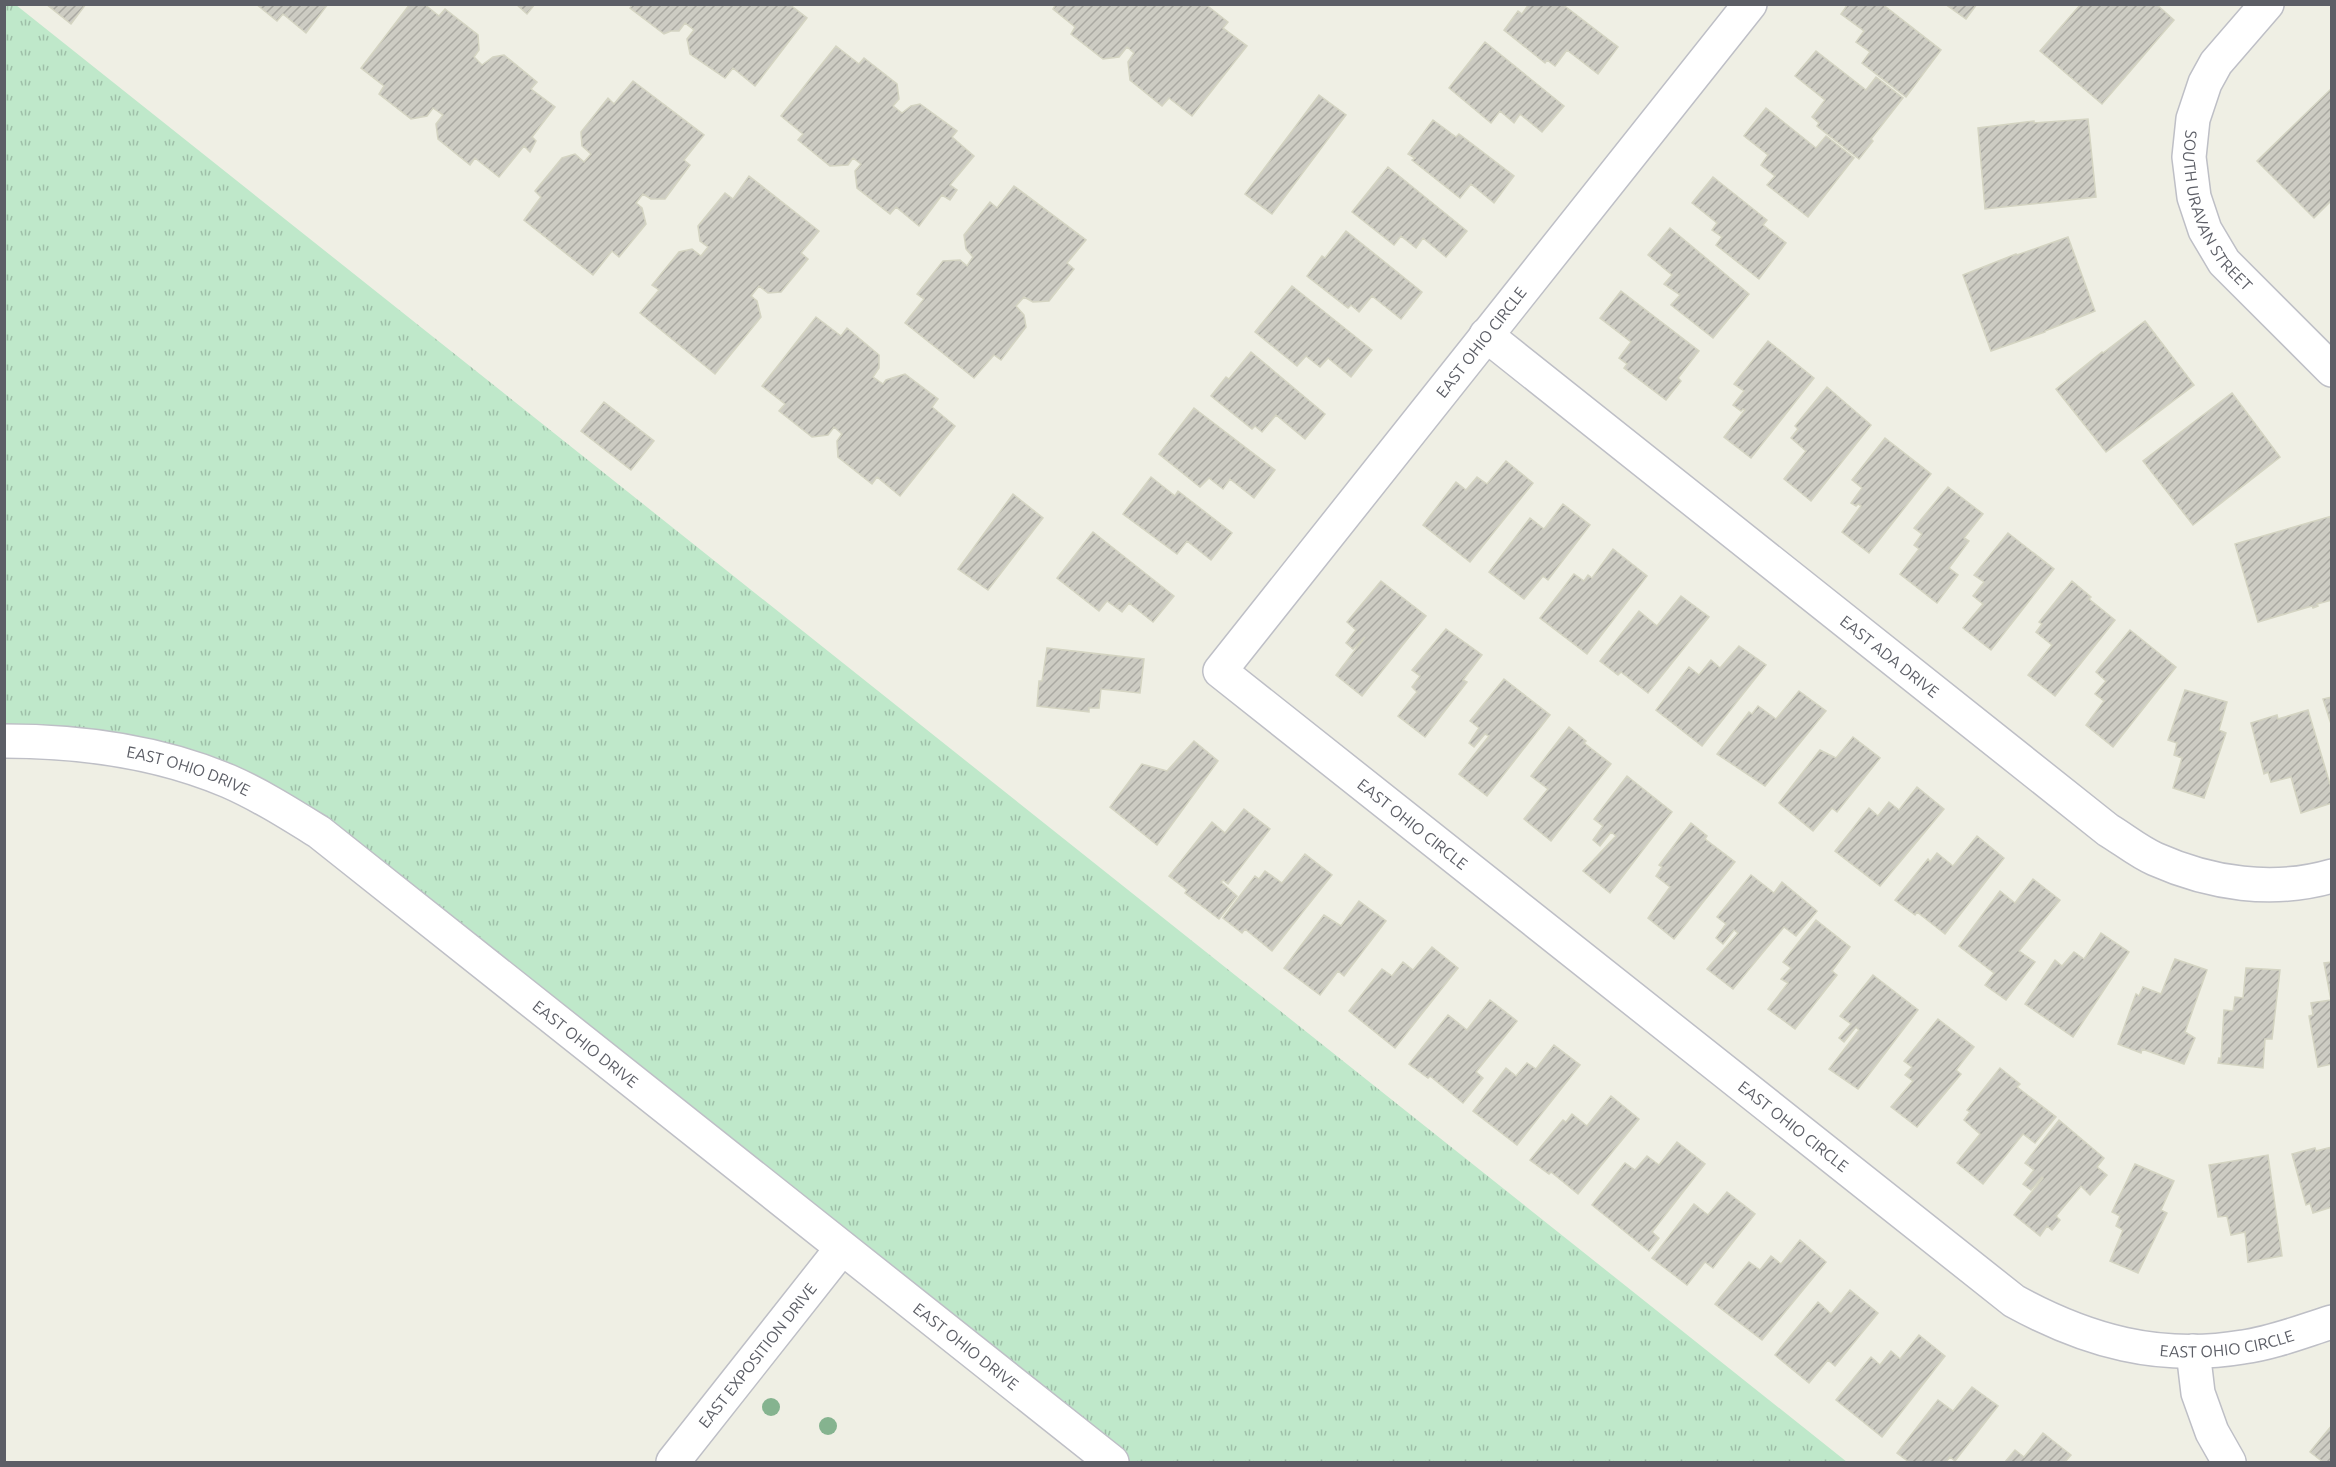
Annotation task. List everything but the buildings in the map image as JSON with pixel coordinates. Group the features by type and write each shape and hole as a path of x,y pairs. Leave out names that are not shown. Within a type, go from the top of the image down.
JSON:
{"street":[{"name":"EAST OHIO CIRCLE","path":"1750,4 1220,671 2014,1301 2091,1337 2141,1348 2193,1351 2244,1347 2331,1322"},
{"name":"SOUTH URAVAN STREET","path":"2267,4 2216,63 2205,83 2193,119 2189,157 2194,197 2205,230 2224,262 2331,370"},
{"name":"EAST ADA DRIVE","path":"1486,335 2108,830 2153,858 2204,878 2257,885 2311,882 2331,876"},
{"name":"EAST OHIO DRIVE","path":"4,741 47,741 104,746 180,763 229,781 275,804 319,832 1112,1462"},
{"name":"EAST EXPOSITION DRIVE","path":"673,1462 842,1248"},
{"path":"2193,1351 2198,1393 2212,1432 2229,1462"}],"green space":[{"path":"4,5 16,5 1847,1462 1112,1462 229,781 5,741"}]}
